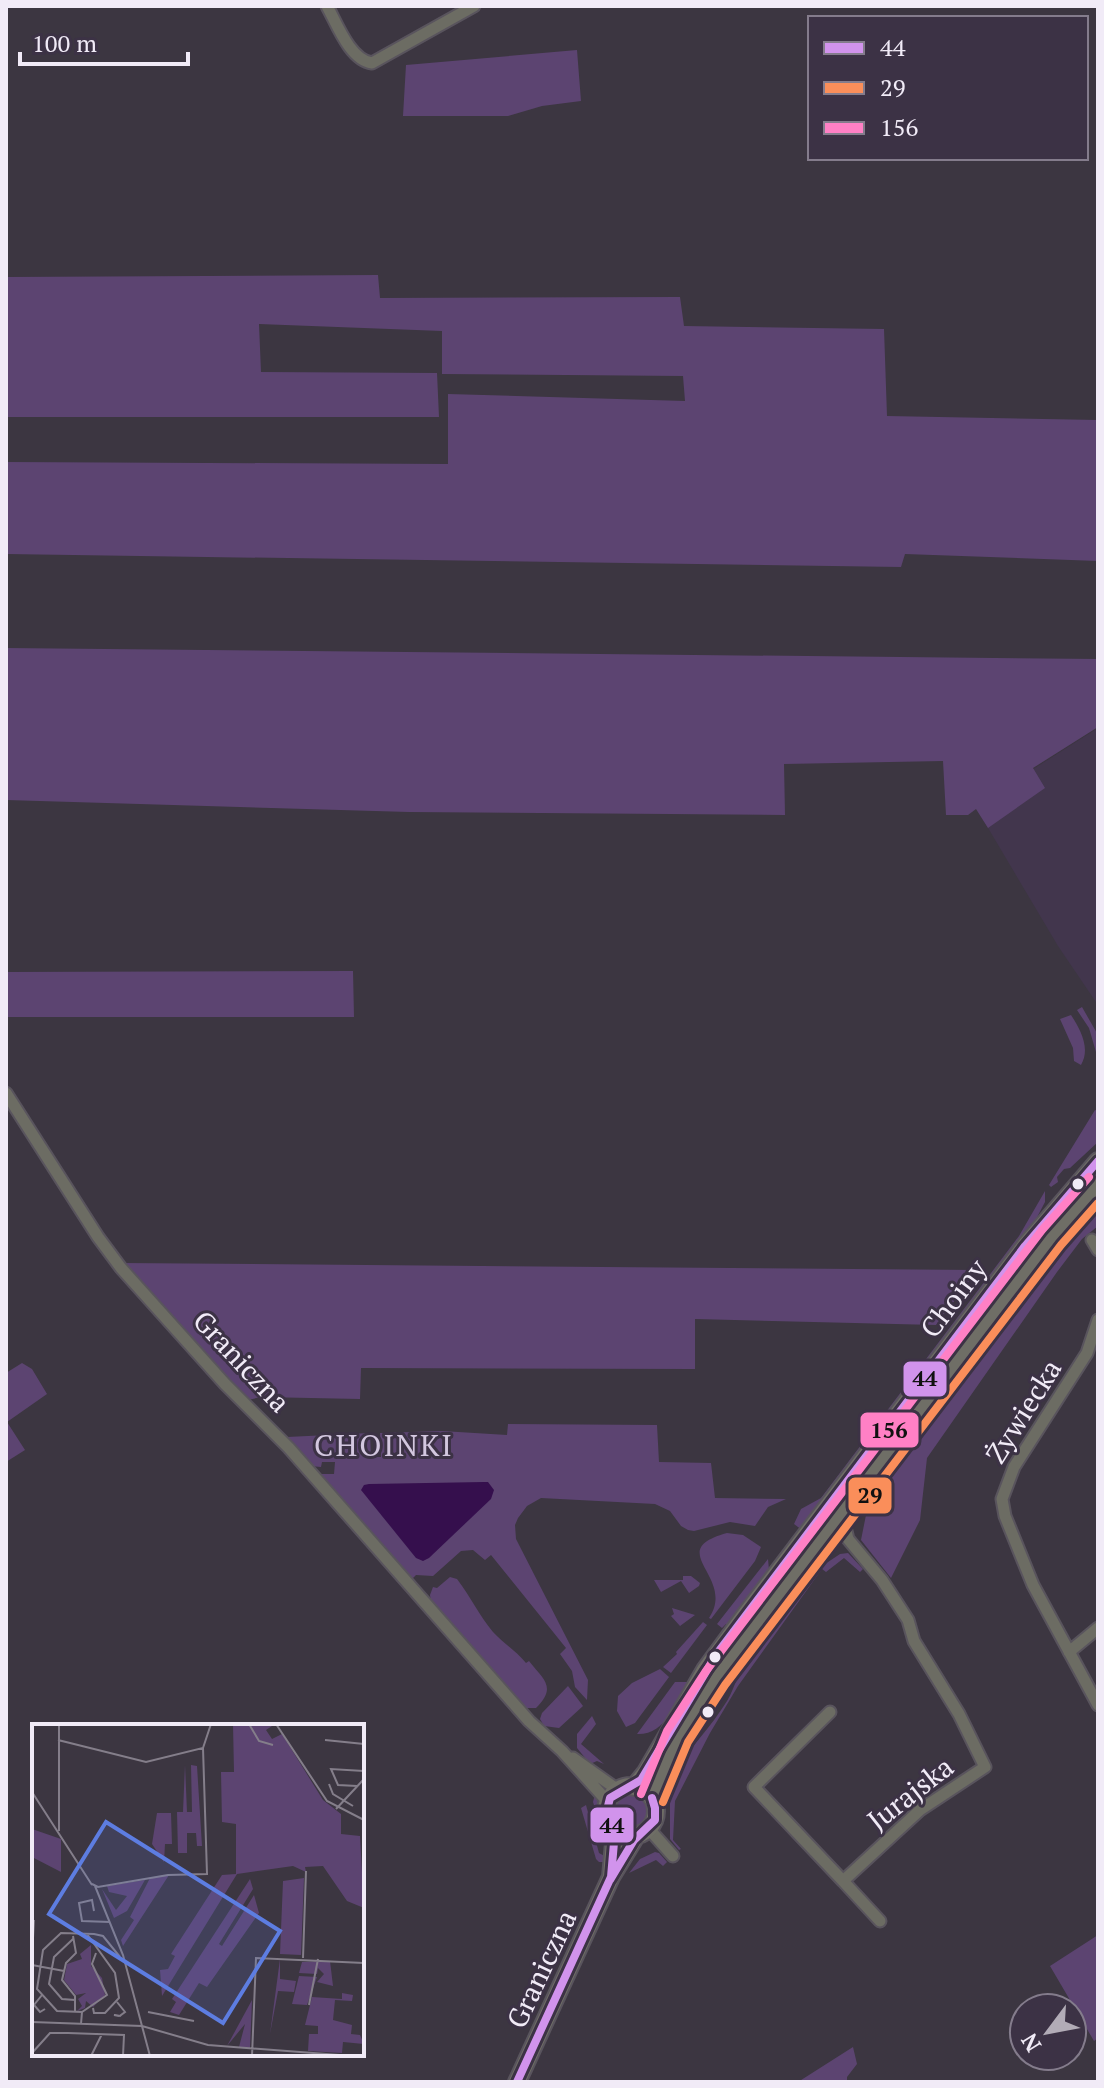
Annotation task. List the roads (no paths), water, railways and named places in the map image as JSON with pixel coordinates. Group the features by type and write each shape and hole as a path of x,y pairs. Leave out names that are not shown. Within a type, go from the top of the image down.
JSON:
{"street":[{"path":"327,6 356,55 366,62 386,57 474,6"},
{"name":"Graniczna","path":"6,1093 121,1268 235,1395 289,1448 529,1721 562,1751 620,1793"},
{"name":"Choiny","path":"620,1793 643,1776 705,1670 1031,1238 1098,1161"},
{"name":"Choiny","path":"652,1798 669,1756 712,1685 1041,1252 1098,1185"},
{"name":"Żywiecka","path":"1097,1703 1028,1574 1005,1516 1002,1499 1014,1467 1087,1353 1098,1320"},
{"name":"Jurajska","path":"842,1515 848,1539 882,1580 908,1620 914,1641 959,1714 985,1767 920,1810 843,1881"},
{"path":"821,1542 848,1539"},
{"path":"1069,1652 1098,1628"},
{"path":"830,1712 754,1787 880,1921"},
{"path":"646,1791 652,1798 656,1816 643,1833 627,1836 615,1831 607,1818 620,1793 646,1791"},
{"name":"Graniczna","path":"611,1877 615,1831"},
{"path":"643,1833 673,1856"},
{"name":"Graniczna","path":"517,2082 611,1877 643,1833"}],"district":[{"name":"CHOINKI","path":"384,1445"}]}
